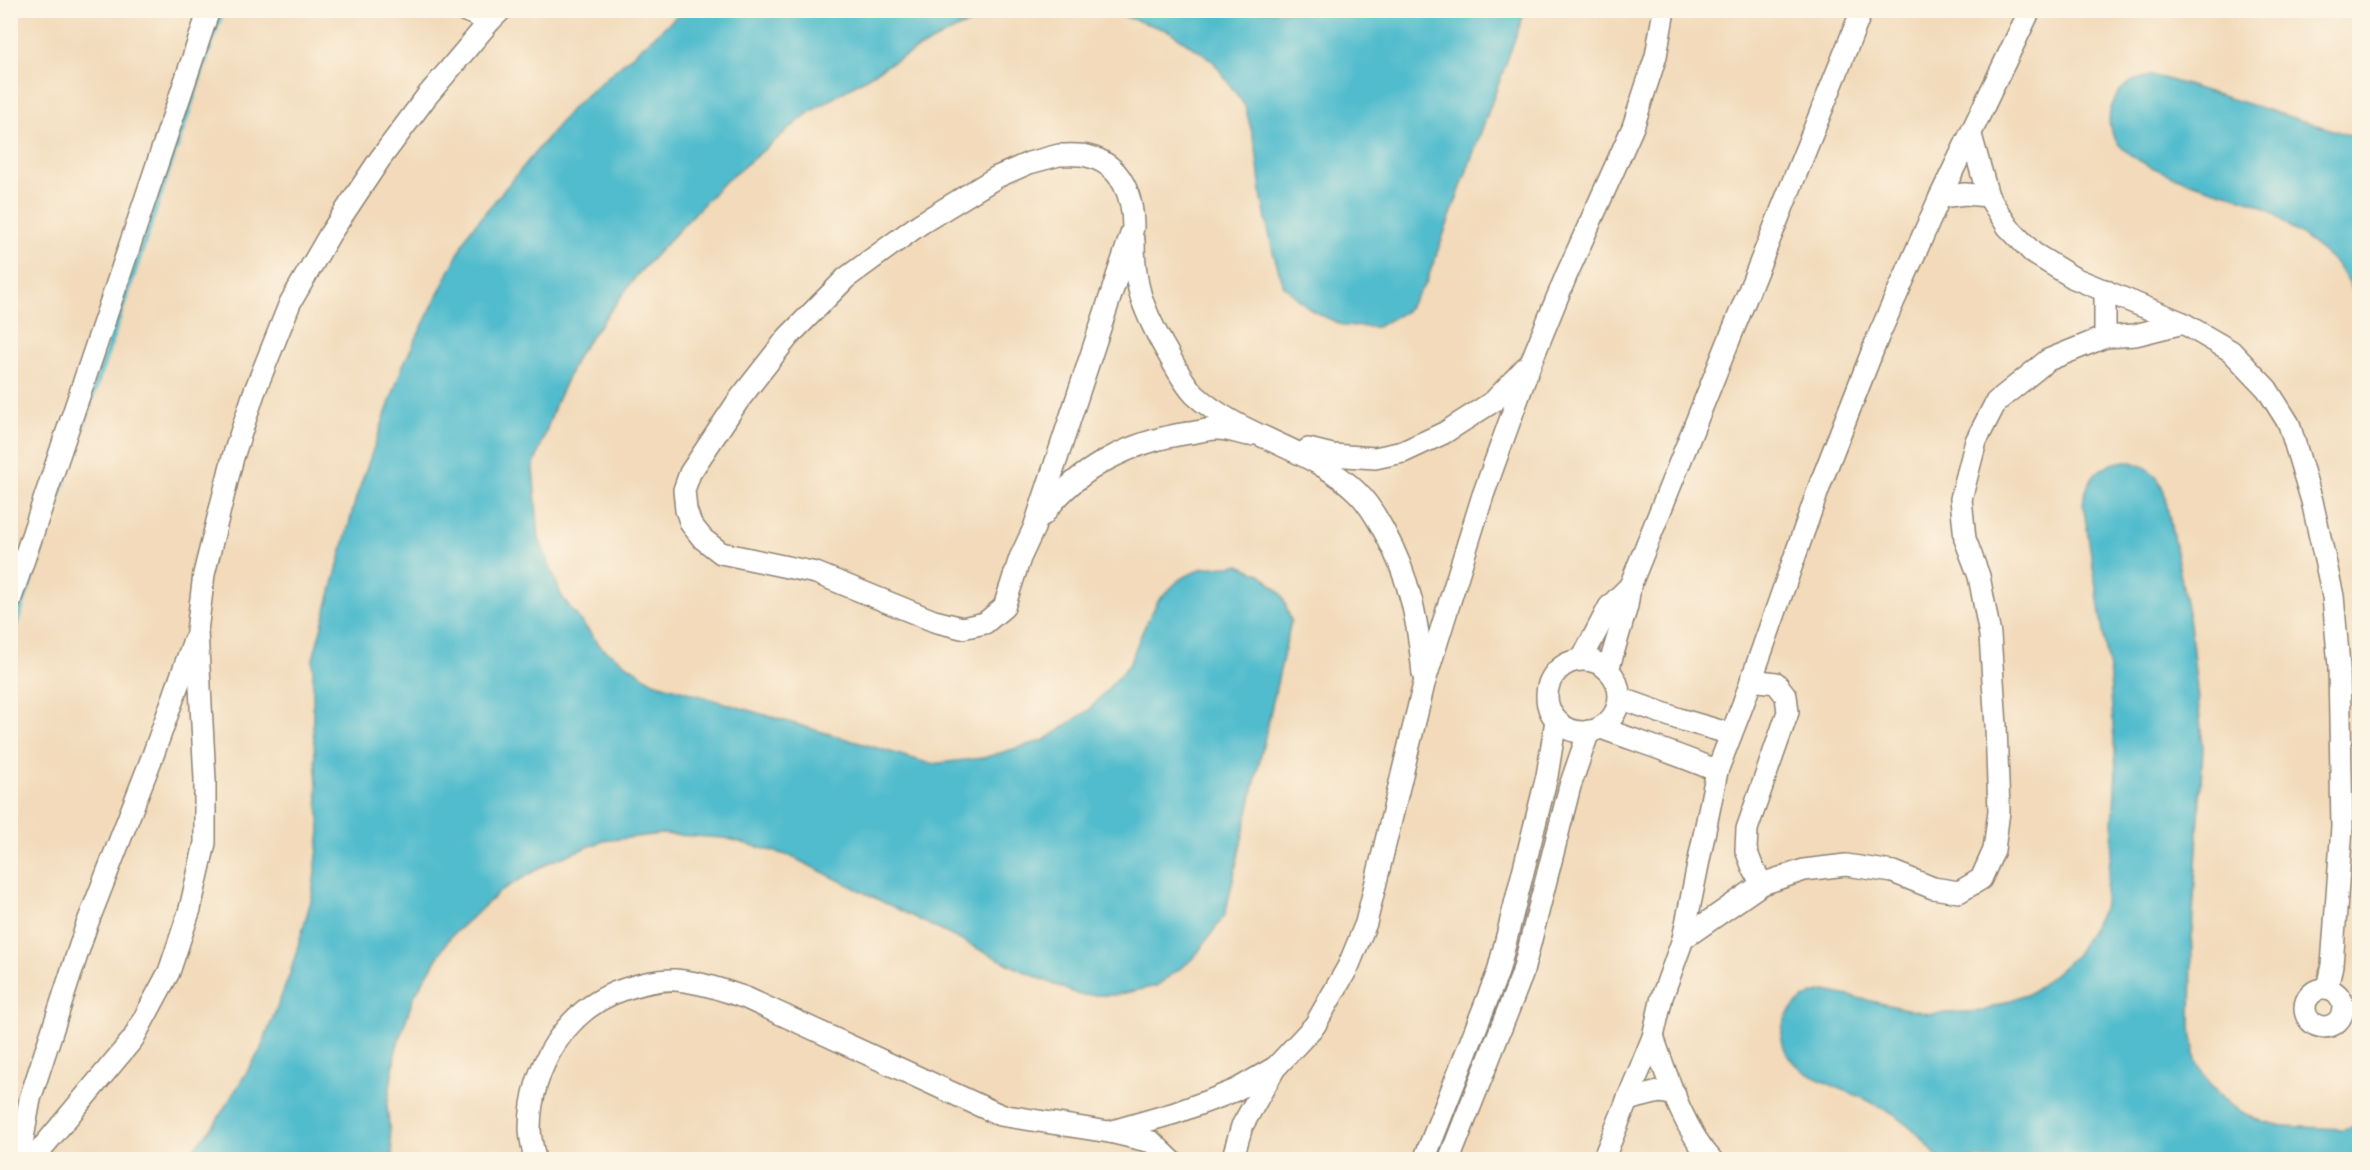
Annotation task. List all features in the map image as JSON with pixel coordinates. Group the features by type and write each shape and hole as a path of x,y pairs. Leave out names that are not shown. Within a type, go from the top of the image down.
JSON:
{"street":[{"path":"10,601 209,10"},
{"path":"32,1160 133,1039 169,972 190,909 205,843 205,779 197,631 204,574 233,457 254,393 290,303 330,234 380,159 427,96 495,16 463,10"},
{"path":"1232,1160 1242,1126 1275,1068 1315,1025 1348,967 1366,924 1424,684 1483,495 1531,362 1566,276 1633,127 1656,56 1664,10"},
{"path":"1608,670 1627,606 1630,586 1862,10"},
{"path":"1603,1160 1653,1037 1662,997 1683,939 1717,771 1845,420 1878,337 1940,197 2030,10"},
{"path":"1971,135 1988,196 2008,227 2033,253 2073,278 2183,323 2231,351 2267,388 2289,424 2312,501 2332,596 2339,666 2343,827 2332,965 2326,989"},
{"path":"1133,228 1034,528 1020,558 1004,607 985,623 962,628 934,621 816,573 721,553 703,539 691,524 686,510 684,490 690,473 738,400 788,338 846,278 920,224 997,177 1029,163 1059,155 1086,155 1109,164 1131,198 1133,228 1134,263 1138,291 1149,320 1194,393 1219,412 1334,471 1360,494 1376,516 1404,571 1415,609 1424,684"},
{"path":"1940,197 1965,194 1988,196"},
{"path":"2105,290 2105,337"},
{"path":"1683,939 1762,884 1804,870 1846,865 1893,872 1933,888 1959,892 1981,879 1994,850 1999,811 1990,635 1979,576 1965,539 1961,499 1976,441 1996,402 2048,360 2105,337 2135,335 2183,323"},
{"path":"1034,528 1057,496 1092,468 1131,447 1177,435 1216,429 1268,438 1332,455 1375,458 1403,452 1444,433 1494,400 1531,362"},
{"path":"1582,659 1609,607 1630,586"},
{"path":"19,1160 30,1100 86,927 153,755 197,631"},
{"path":"1582,659 1594,661 1608,670 1618,686 1620,698 1617,710 1610,720 1595,729 1576,732 1556,720 1547,699 1552,676 1560,667 1570,661 1582,659"},
{"path":"1751,680 1776,683 1786,696 1788,712 1747,829 1746,850 1762,884"},
{"path":"1620,698 1678,719 1731,734"},
{"path":"1424,1160 1498,972 1547,776 1556,720"},
{"path":"1595,729 1674,753 1717,771"},
{"path":"1449,1160 1522,975 1570,786 1595,729"},
{"path":"535,1160 530,1129 534,1092 544,1062 561,1034 582,1011 613,993 645,982 673,980 711,986 746,998 1000,1114 1109,1132 1152,1142 1171,1160"},
{"path":"1653,1037 1675,1094 1700,1147 1712,1160"},
{"path":"1109,1132 1175,1113 1216,1098 1236,1090 1275,1068"},
{"path":"1627,1100 1659,1092 1675,1094"}],"water":[{"path":"683,11 1012,11 960,27 889,64 810,112 721,185 637,275 579,353 556,403 533,468 539,539 562,597 601,647 653,682 931,764 983,758 1045,740 1090,709 1129,665 1158,601 1180,579 1203,568 1239,565 1262,575 1282,595 1291,621 1225,915 1193,959 1156,986 1116,995 1079,995 1021,970 790,856 725,838 660,834 603,841 550,862 502,890 450,937 414,996 396,1049 387,1107 393,1159 185,1159 214,1125 260,1051 290,974 312,897 320,831 313,726 313,659 356,498 403,365 469,232 573,107"},
{"path":"1108,11 1525,11 1426,283 1406,311 1377,327 1344,326 1311,310 1284,286 1273,252 1262,200 1256,148 1245,106 1213,61 1169,31"},
{"path":"2150,76 2359,138 2359,299 2334,262 2268,209 2246,199 2163,172 2137,159 2118,144 2109,125 2114,101 2120,91 2129,84"},
{"path":"2125,461 2139,464 2149,470 2164,491 2190,623 2203,748 2192,932 2191,1032 2196,1060 2210,1085 2230,1105 2254,1119 2282,1126 2343,1129 2359,1125 2359,1159 1939,1159 1915,1131 1898,1118 1865,1099 1802,1070 1786,1053 1782,1041 1782,1029 1786,1019 1801,1000 1813,994 1826,991 1929,1014 1983,1011 2034,991 2075,956 2103,910 2112,846 2116,770 2110,677 2083,503 2091,479 2096,473 2108,465"}],"waterway":[{"path":"10,640 222,10"}]}
